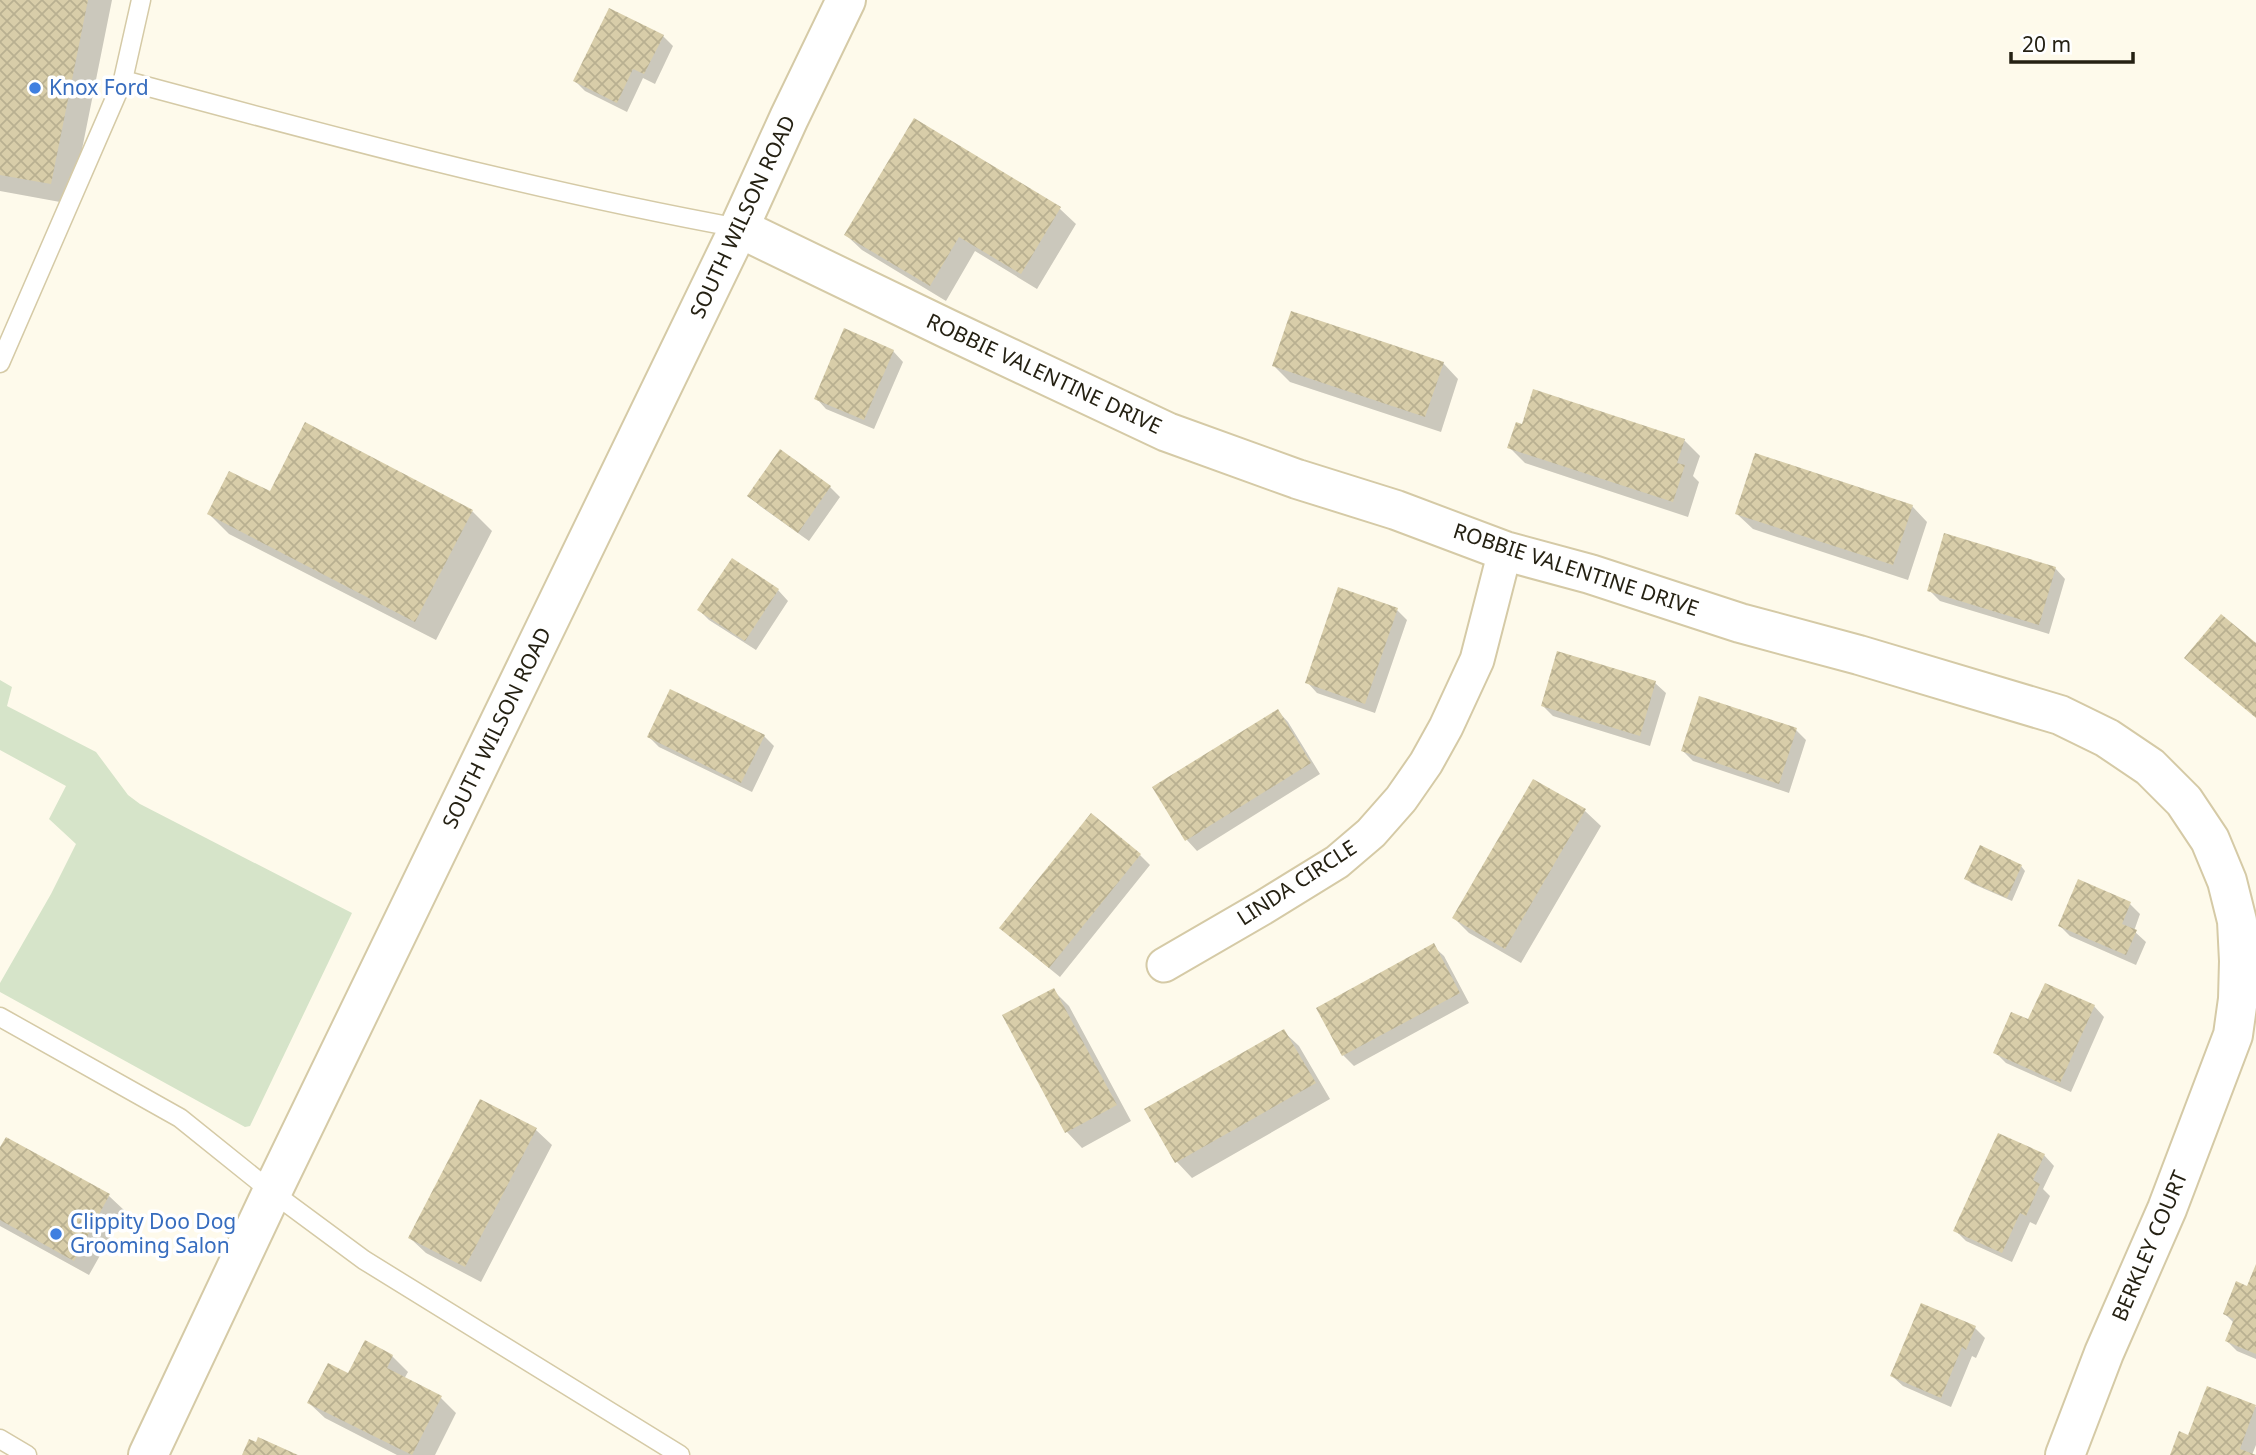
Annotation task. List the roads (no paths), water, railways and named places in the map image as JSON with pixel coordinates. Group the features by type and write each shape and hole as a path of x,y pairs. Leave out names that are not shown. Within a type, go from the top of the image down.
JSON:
{"street":[{"name":"SOUTH WILSON ROAD","path":"148,1455 272,1192 739,228 846,0"},
{"name":"ROBBIE VALENTINE DRIVE","path":"739,228 948,330 1167,432 1297,479 1396,510 1506,551 1740,623 1859,655 2060,715 2107,738 2150,767 2184,801 2210,840 2227,881 2236,921 2239,961 2233,1035"},
{"name":"LINDA CIRCLE","path":"1164,965 1337,862 1371,833 1401,799 1426,763 1446,727 1477,660 1506,551"},
{"name":"BERKLEY COURT","path":"2065,1455 2104,1353 2167,1209 2233,1035"}],"lane":[{"path":"0,363 123,80 141,0"},
{"path":"123,80 411,157 739,228"},
{"path":"0,1017 180,1118 272,1192 365,1260 680,1455"},
{"path":"0,1439 27,1455"}],"place":[{"name":"Knox Ford","path":"35,88"},
{"name":"Clippity Doo Dog Grooming Salon","path":"56,1234"}]}
